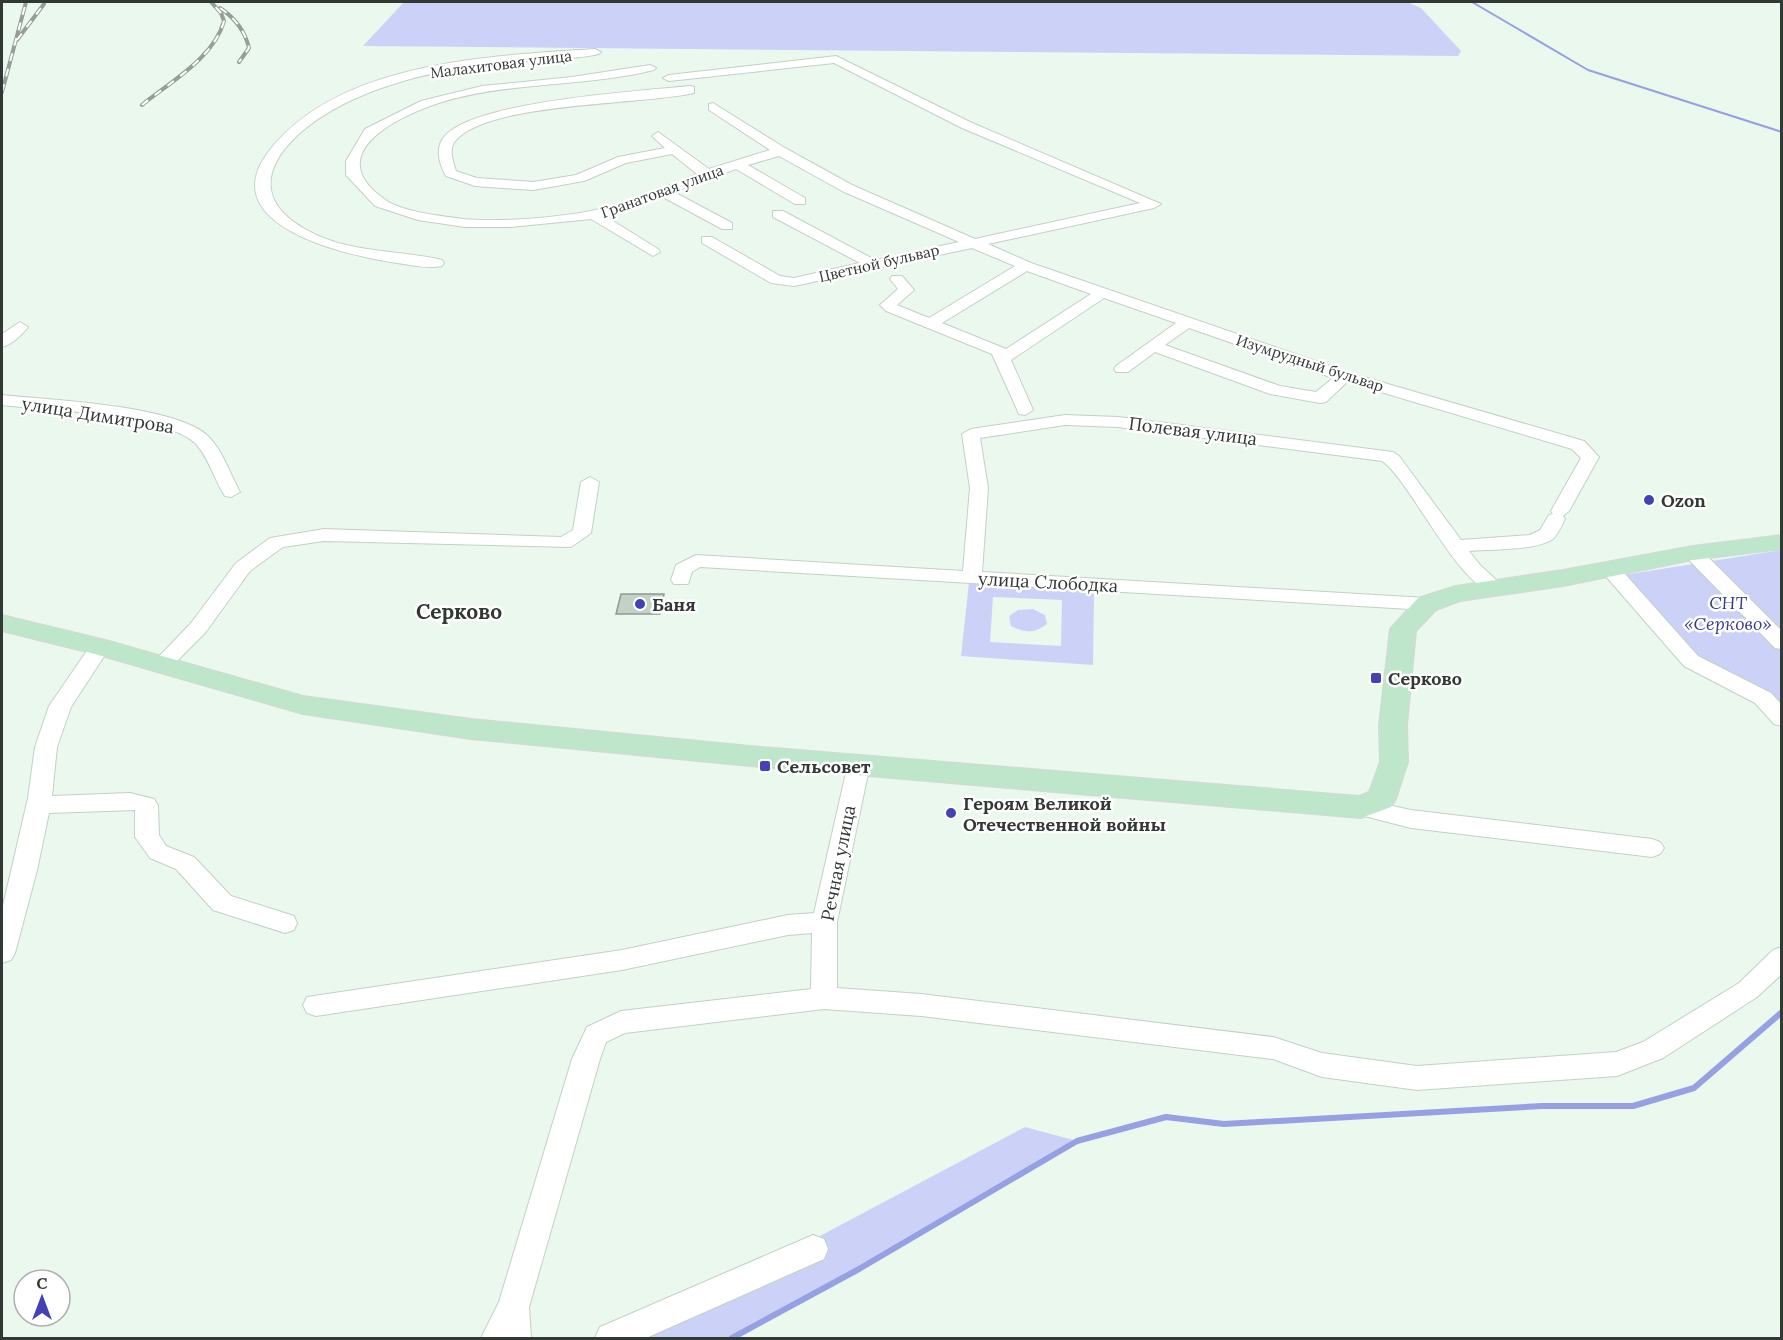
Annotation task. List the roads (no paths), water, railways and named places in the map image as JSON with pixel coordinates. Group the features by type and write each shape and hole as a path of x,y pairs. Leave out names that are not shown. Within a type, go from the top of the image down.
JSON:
{"main road":[{"path":"2,623 100,646 160,666 303,705 471,729 1361,807 1382,799 1389,782 1394,762 1393,724 1403,629 1427,604 1456,594 1693,553 1782,542"}],"street":[{"name":"Малахитовая улица","path":"437,262 383,257 336,246 300,232 275,213 263,193 262,172 274,151 318,112 354,94 394,81 482,63 595,52"},
{"name":"Цветной бульвар","path":"669,78 836,59 966,125 1154,204 786,282 776,280 707,240"},
{"name":"Гранатовая улица","path":"650,68 572,81 482,90 425,104 369,132 352,161 354,175 380,203 423,217 465,223 510,224 594,215 665,193 708,174 780,151"},
{"path":"675,150 623,160 579,178 518,196 451,173 444,157 450,138 466,125 517,111 690,90"},
{"name":"Изумрудный бульвар","path":"713,107 780,151 848,188 1026,266 1344,376 1578,446 1590,457 1547,534 1534,540 1457,546"},
{"path":"658,136 708,174"},
{"path":"736,164 800,201"},
{"path":"665,193 727,226"},
{"path":"510,224 518,196"},
{"path":"778,214 874,265"},
{"path":"594,215 653,252"},
{"path":"931,323 1026,266"},
{"path":"897,279 906,292 888,305 999,351 1026,410"},
{"path":"1003,358 1102,293"},
{"path":"1122,369 1187,322"},
{"path":"2,342 20,327"},
{"path":"1152,346 1276,390 1320,398 1344,376"},
{"name":"улица Димитрова","path":"2,400 91,410 186,429 201,439 231,492"},
{"name":"Полевая улица","path":"972,577 979,488 971,434 1065,420 1118,422 1387,456 1473,569 1495,588"},
{"path":"160,666 198,628 243,567 277,542 324,535 447,537 564,543 582,533 590,482"},
{"path":"1693,553 1782,643"},
{"name":"улица Слободка","path":"681,580 683,569 696,561 1427,604"},
{"path":"1610,569 1691,661 1763,698 1782,719"},
{"path":"2,953 25,870 38,805 45,747 60,706 100,646"},
{"name":"Речная улица","path":"824,998 825,922 859,764"},
{"path":"38,805 130,801 146,805 147,837 158,852 185,863 222,903 285,923"},
{"path":"1361,807 1411,819 1652,848"},
{"path":"316,1005 622,960 788,925 825,922"},
{"path":"497,1338 513,1307 586,1059 596,1035 621,1022 824,998 921,1005 1273,1048 1322,1065 1428,1077 1617,1064 1653,1050 1748,990 1782,957"},
{"path":"611,1338 813,1249"},
{"path":"513,1307 515,1338"}],"waterway":[{"path":"1472,2 1588,70 1782,132"},
{"path":"732,1338 859,1269 1077,1141 1166,1117 1224,1124 1542,1106 1633,1106 1694,1088 1782,1012"}],"railway":[{"path":"2,92 26,2"},
{"path":"142,105 190,68 211,46 224,21 221,13 211,2"},
{"path":"17,40 44,4"},
{"path":"220,8 239,25 245,36 249,48 239,62"}],"place":[{"name":"Ozon","path":"1649,500"},
{"name":"Баня","path":"640,604"},
{"name":"Серково","path":"1376,678"},
{"name":"Сельсовет","path":"765,766"},
{"name":"Героям Великой Отечественной войны","path":"951,813"}],"district":[{"name":"Серково","path":"459,611"}],"park label":[{"name":"СНТ «Серково»","path":"1728,612"}]}
